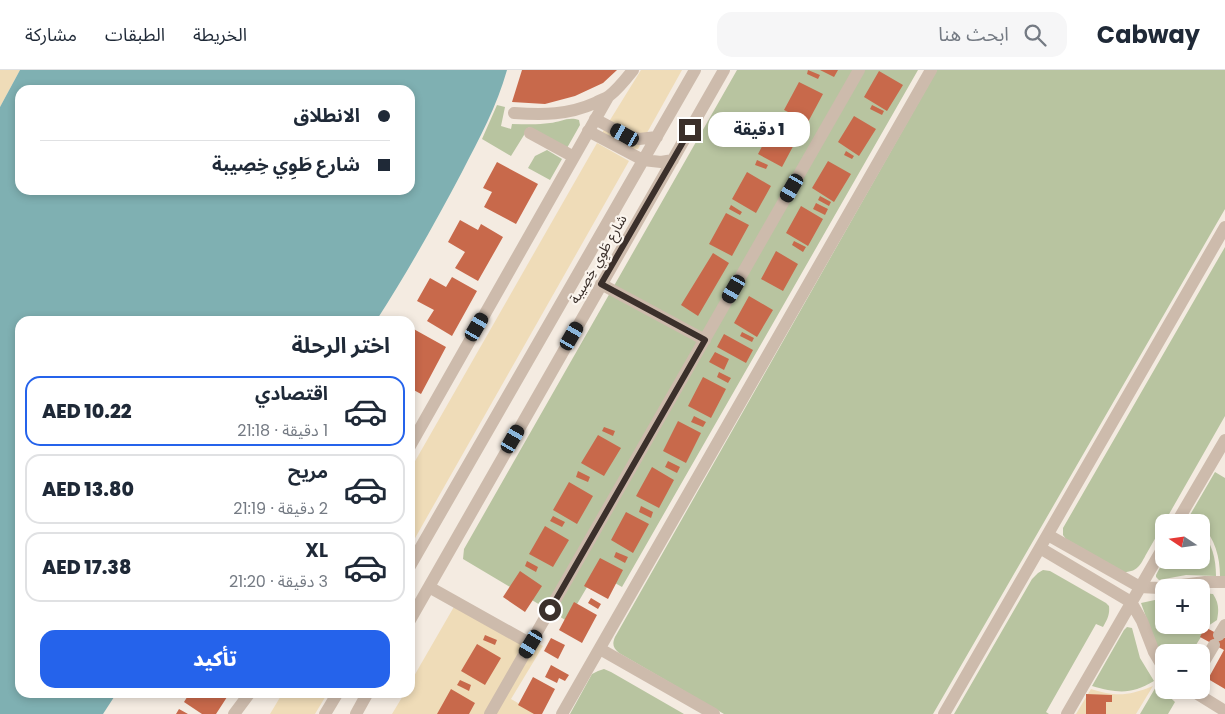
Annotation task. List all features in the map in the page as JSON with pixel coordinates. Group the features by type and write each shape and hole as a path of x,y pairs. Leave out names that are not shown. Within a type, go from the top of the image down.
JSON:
{"street":[{"path":"415,437 608,97 633,70"},
{"name":"شارع طَوِي خِصِيبة","path":"415,557 694,70"},
{"name":"شارع طَوِي خِصِيبة","path":"415,611 724,70"},
{"path":"490,714 860,70"},
{"path":"562,714 930,70"},
{"path":"514,113 538,115 562,113 586,107 608,97"},
{"path":"595,119 625,135 639,139 656,137"},
{"path":"588,131 643,160 660,162 673,160"},
{"path":"530,133 574,157"},
{"path":"944,714 1225,227"},
{"path":"601,284 705,340"},
{"path":"1182,514 1225,440"},
{"path":"1048,535 1140,587 1159,588 1204,582 1225,582"},
{"path":"1040,548 1132,602 1155,654"},
{"path":"1067,714 1155,561"},
{"path":"429,587 531,644"},
{"path":"1210,651 1220,635"},
{"path":"600,648 714,714"},
{"path":"234,714 246,698"},
{"path":"325,714 335,698"},
{"path":"356,714 365,698"},
{"path":"1205,699 1225,712"}],"green space":[{"path":"737,70 918,70 622,587 596,572 567,621 463,559 464,549"},
{"path":"937,70 1225,70 1225,209 933,714 724,714 619,653 613,644 614,639"},
{"path":"497,105 505,107 501,126 511,129 512,124 545,124 572,119 579,120 580,125 567,148 529,127 511,156 482,139"},
{"path":"547,150 562,159 550,180 528,168 535,156"},
{"path":"1225,247 1225,416 1169,514 1155,514 1155,538 1141,563 1136,569 1124,572 1066,539 1063,535 1063,528"},
{"path":"1215,472 1225,478 1225,578 1220,576 1218,555 1210,536 1210,514 1191,514"},
{"path":"1210,545 1213,552 1216,576 1186,575 1158,579 1156,575 1159,569 1210,569"},
{"path":"1043,570 1050,571 1106,603 1109,606 1109,612 1103,627 1096,624 1046,712 1049,714 954,714 1032,579"},
{"path":"1210,594 1215,597 1218,607 1217,620 1210,625"},
{"path":"1155,600 1155,634 1203,634 1197,644 1156,644 1141,603"},
{"path":"1127,627 1132,628 1140,658 1154,681 1131,691 1109,690 1092,686 1124,630"},
{"path":"604,669 684,714 570,714 592,674"},
{"path":"1155,688 1155,699 1172,699 1175,702 1168,714 1140,714"}],"sand":[{"path":"0,70 20,70 0,107"},
{"path":"641,70 682,70 638,149 629,150 602,133"},
{"path":"597,143 629,161 415,538 415,461"},
{"path":"459,598 543,646 511,699 537,714 392,714 402,698 415,698 415,674"},
{"path":"1153,686 1136,714 1076,714 1091,689 1122,694 1136,692"},
{"path":"280,698 325,698 315,714 270,714"}],"water":[{"path":"20,70 507,70 493,109 462,172 421,248 379,316 15,316 15,698 113,698 103,714 0,714 0,107"}],"building":[{"path":"522,70 617,70 603,83 575,96 545,104 512,102"},
{"path":"808,70 820,75 818,79 807,74"},
{"path":"820,70 838,70 834,77"},
{"path":"879,71 903,85 887,111 864,97"},
{"path":"799,82 823,94 808,122 784,110"},
{"path":"872,105 884,111 882,115 870,109"},
{"path":"783,115 794,120 792,125 781,119"},
{"path":"854,116 876,129 859,156 838,142"},
{"path":"774,124 798,137 782,167 758,154"},
{"path":"846,151 854,156 852,159 844,155"},
{"path":"757,160 768,165 766,169 755,165"},
{"path":"828,161 851,174 834,202 812,188"},
{"path":"497,162 538,184 516,224 484,207 492,192 483,188"},
{"path":"747,172 771,186 756,213 732,199"},
{"path":"820,196 831,202 829,206 818,200"},
{"path":"816,203 828,209 825,215 813,209"},
{"path":"731,205 742,212 740,215 729,209"},
{"path":"801,206 823,219 808,246 786,233"},
{"path":"726,213 749,225 732,256 709,244"},
{"path":"460,220 478,230 481,224 503,237 478,281 455,268 465,252 448,242"},
{"path":"794,241 806,247 803,252 792,245"},
{"path":"776,251 798,264 783,291 761,279"},
{"path":"713,253 729,263 698,316 681,305"},
{"path":"452,277 477,291 452,336 427,321 434,310 417,301 430,278 446,287"},
{"path":"749,296 773,310 757,337 734,323"},
{"path":"415,330 446,347 421,394 415,391"},
{"path":"742,332 754,338 752,342 740,336"},
{"path":"724,334 753,350 746,363 717,347"},
{"path":"715,352 729,359 724,370 709,362"},
{"path":"719,372 731,378 728,383 717,377"},
{"path":"703,377 726,389 711,418 688,406"},
{"path":"694,416 706,422 703,427 691,422"},
{"path":"678,421 701,433 686,463 663,451"},
{"path":"604,427 615,431 613,436 602,431"},
{"path":"598,435 621,448 604,476 581,463"},
{"path":"668,461 680,467 677,473 665,467"},
{"path":"652,467 674,480 659,508 636,496"},
{"path":"578,471 590,477 588,482 576,477"},
{"path":"569,482 593,496 577,524 553,510"},
{"path":"641,506 653,512 651,518 639,512"},
{"path":"626,512 649,524 633,553 611,540"},
{"path":"553,516 565,522 562,527 550,521"},
{"path":"545,526 569,540 553,567 529,554"},
{"path":"616,552 628,557 625,563 614,557"},
{"path":"600,558 623,570 608,599 584,586"},
{"path":"527,561 538,567 536,572 525,566"},
{"path":"520,571 542,586 525,612 503,597"},
{"path":"591,598 601,604 598,609 588,603"},
{"path":"574,602 597,615 582,643 559,630"},
{"path":"1210,630 1225,638 1225,689 1210,680 1210,675 1224,650 1200,637 1202,634 1210,634"},
{"path":"485,635 497,640 495,645 483,640"},
{"path":"551,638 565,645 558,659 544,651"},
{"path":"477,644 501,658 485,685 461,671"},
{"path":"551,665 569,675 565,681 559,678 557,683 545,677"},
{"path":"533,677 555,689 542,714 534,714 518,705"},
{"path":"460,680 471,685 469,691 457,685"},
{"path":"451,689 475,703 469,714 437,714"},
{"path":"1086,694 1112,695 1112,702 1106,702 1106,714 1086,714"},
{"path":"186,698 226,698 216,714 202,714 184,702"},
{"path":"179,709 188,714 176,714"}],"route":[{"path":"550,610 705,340 601,284 690,130"}]}
